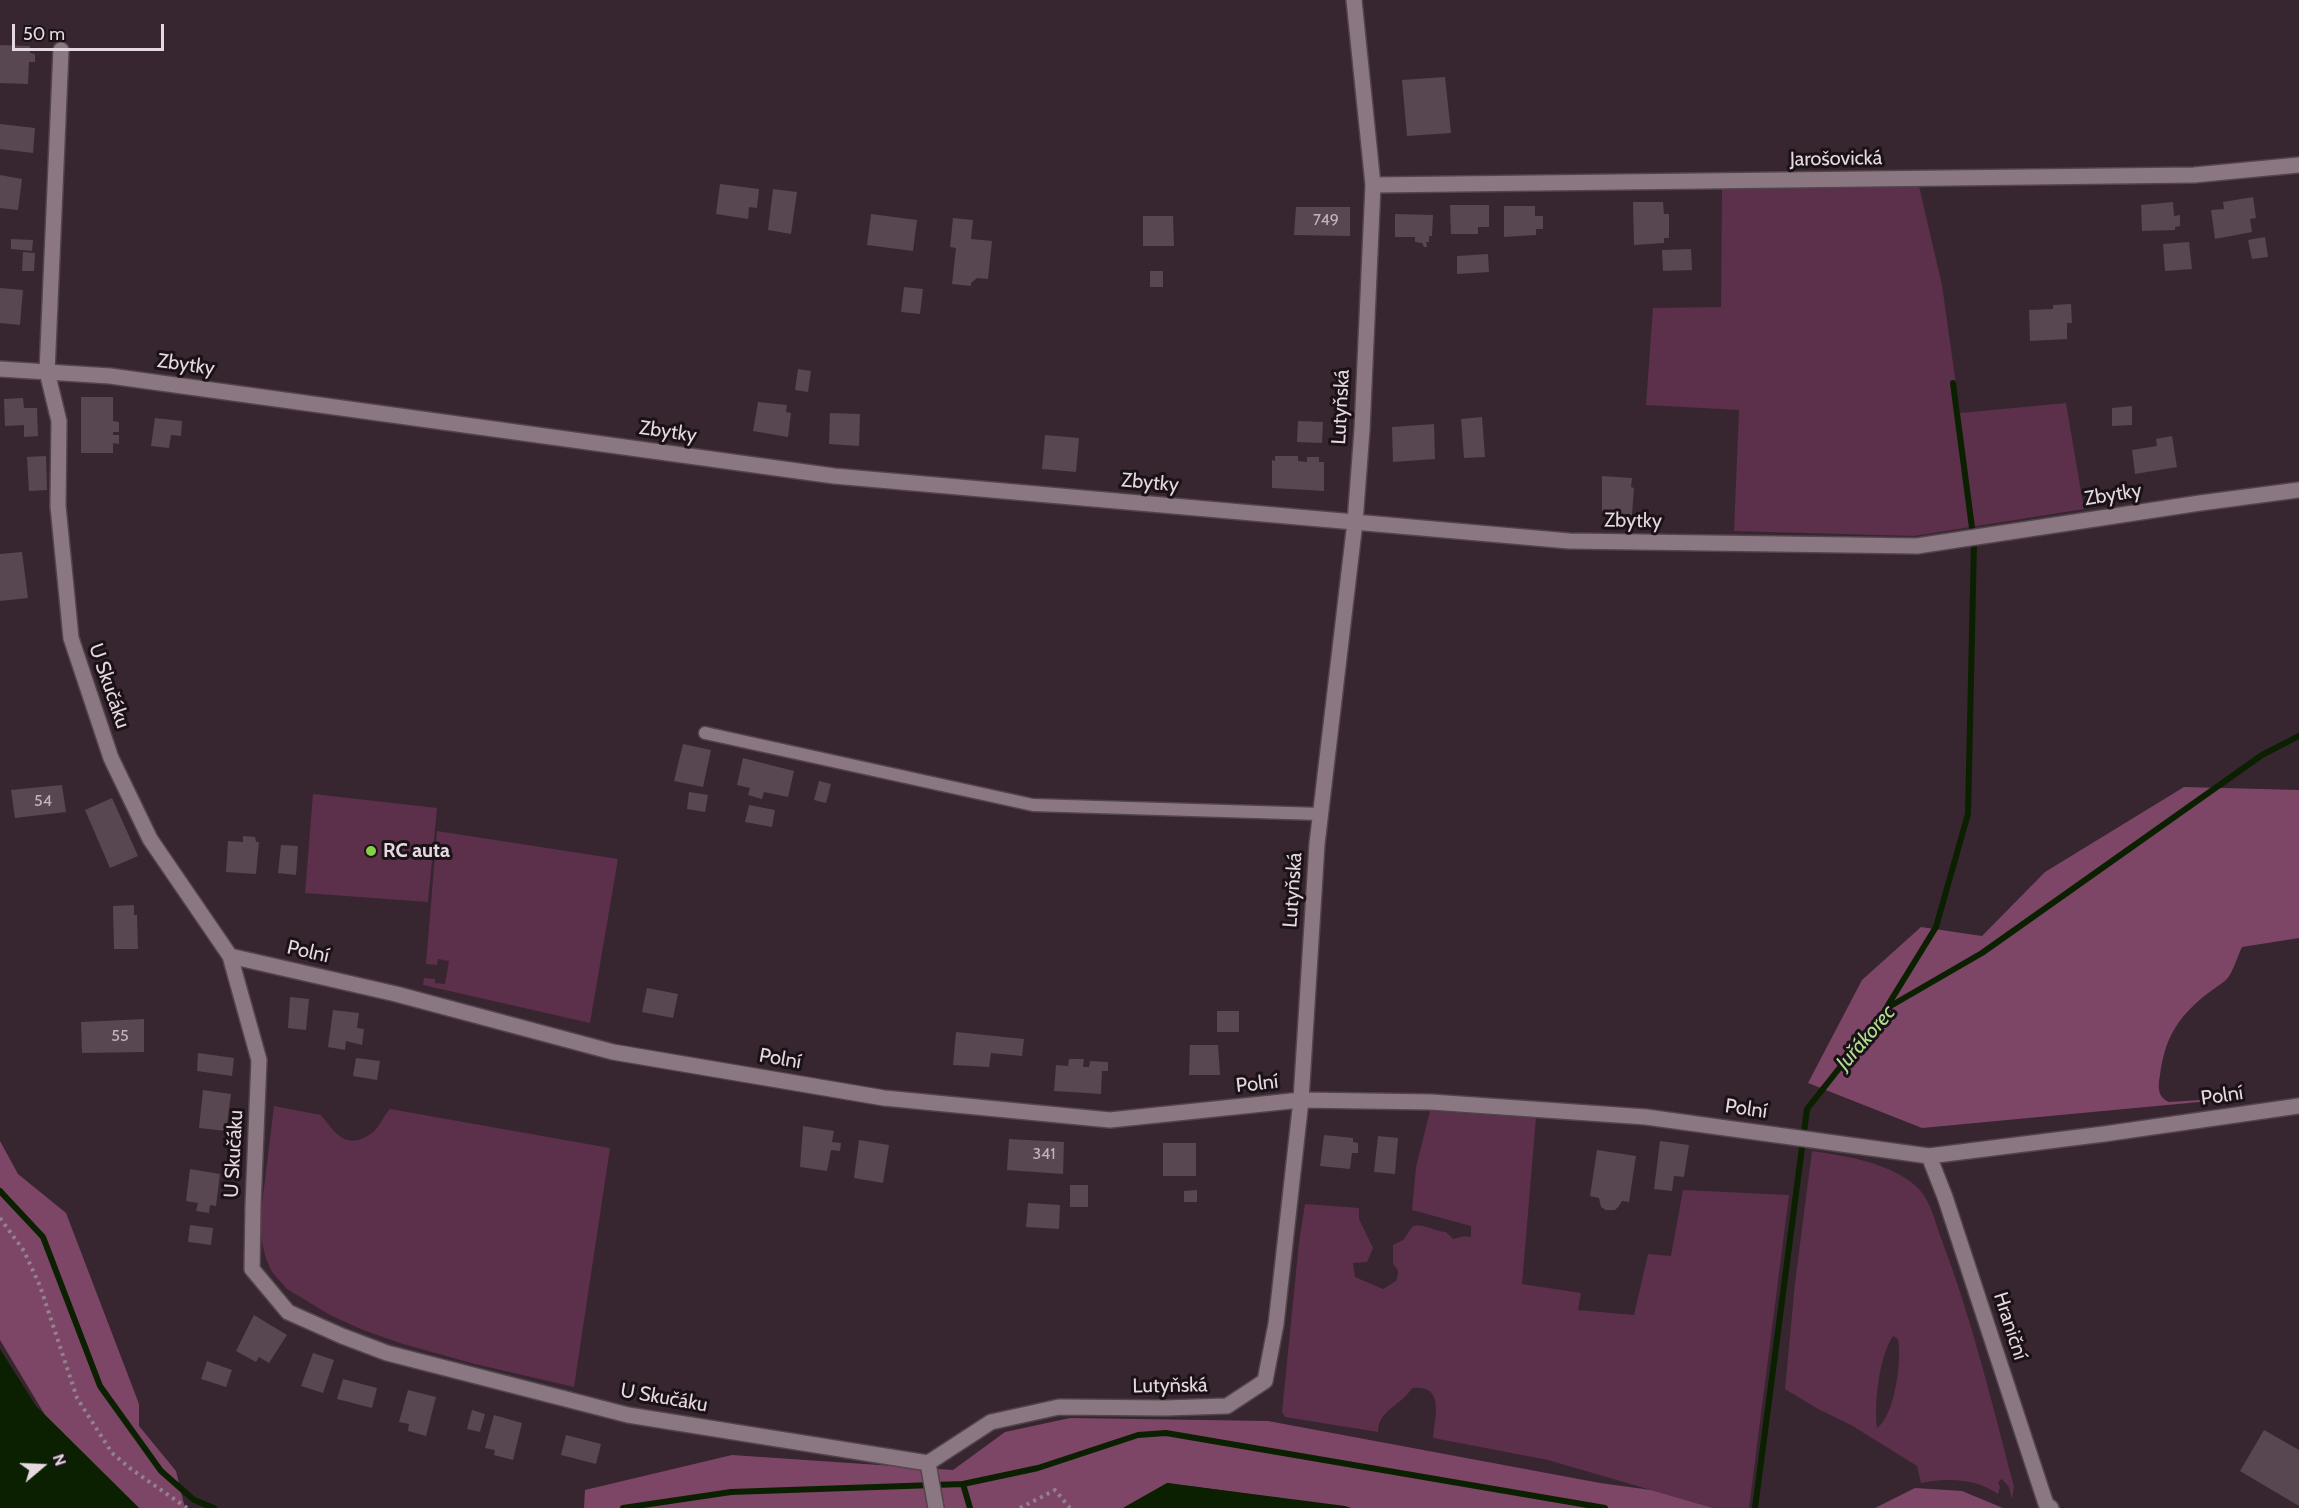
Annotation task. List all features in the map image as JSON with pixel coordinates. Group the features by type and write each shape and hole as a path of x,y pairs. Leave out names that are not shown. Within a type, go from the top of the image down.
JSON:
{"street":[{"name":"Lutyňská","path":"928,1463 992,1422 1059,1407 1227,1406 1265,1381 1276,1324 1301,1100 1320,814 1355,522 1362,429 1373,185 1354,0"},
{"name":"U Skučáku","path":"61,50 47,372 59,421 58,506 71,638 111,758 150,839 230,956 259,1060 252,1269 288,1312 387,1353 627,1415 928,1463"},
{"name":"Jarošovická","path":"1373,185 2194,175 2299,165"},
{"name":"Zbytky","path":"0,369 110,376 834,476 1569,541 1917,546 2299,490"},
{"name":"Polní","path":"230,956 396,994 613,1052 884,1098 1110,1120 1301,1100 1431,1102 1646,1117 1929,1156 2299,1106"},
{"name":"Hraniční","path":"1929,1156 1945,1197 2046,1504 2051,1508"},
{"path":"928,1463 936,1508"}],"lane":[{"path":"705,733 1033,805 1320,814"}],"path":[{"path":"0,1218 24,1251 40,1286 77,1398 112,1453 187,1508"},
{"path":"1020,1508 1055,1490 1070,1508"}],"shaded area":[{"path":"1919,186 1942,285 1960,413 2066,403 2084,509 1914,536 1734,531 1739,410 1646,405 1653,308 1721,307 1722,188"},
{"path":"2184,787 2299,790 2299,938 2242,947 2226,980 2203,997 2179,1022 2173,1031 2162,1062 2159,1091 2165,1100 2169,1102 2231,1099 1922,1128 1808,1083 1862,980 1921,927 1982,936 2045,872"},
{"name":"RC auta","path":"313,794 437,808 428,902 305,893"},
{"path":"437,831 618,859 590,1023 423,985 424,978 435,979 435,983 445,984 449,961 438,959 437,965 426,964"},
{"path":"274,1106 321,1115 337,1134 348,1140 363,1138 372,1133 390,1109 610,1148 574,1387 471,1363 403,1344 330,1315 287,1289 272,1272 266,1259 259,1229"},
{"path":"1430,1111 1536,1118 1522,1284 1581,1293 1578,1310 1634,1315 1648,1254 1671,1256 1683,1190 1789,1195 1749,1508 1713,1508 1548,1460 1433,1438 1436,1403 1434,1396 1422,1388 1412,1388 1386,1413 1378,1432 1285,1417 1282,1412 1305,1204 1359,1208 1359,1219 1373,1248 1367,1262 1353,1263 1355,1277 1383,1289 1396,1281 1398,1276 1393,1264 1393,1245 1403,1240 1413,1226 1446,1232 1453,1239 1471,1237 1471,1226 1412,1210 1416,1167"},
{"path":"0,1141 18,1174 66,1213 139,1404 139,1426 176,1471 185,1508 139,1508 45,1415 0,1340"},
{"path":"1812,1151 1868,1162 1895,1172 1918,1188 1932,1212 1972,1330 2014,1487 2012,1499 2009,1487 2002,1479 1998,1482 2000,1487 1998,1494 1970,1482 1941,1480 1921,1483 1917,1466 1851,1425 1785,1389 1795,1283","holes":["1893,1336 1898,1339 1898,1373 1893,1400 1883,1422 1877,1428 1876,1406 1881,1368"]},
{"path":"0,1349 36,1406 139,1508 0,1508"},
{"path":"1070,1418 1268,1421 1600,1483 1651,1490 1713,1508 1351,1508 1168,1483 1123,1508 584,1508 585,1490 732,1455 953,1470 1005,1432"},
{"path":"1167,1483 1345,1506 1351,1508 1123,1508"},
{"path":"1915,1488 1962,1491 2003,1508 1875,1508"}],"building":[{"path":"0,45 30,46 30,53 35,54 35,62 29,62 28,84 0,83"},
{"path":"1445,77 1451,133 1407,136 1402,80"},
{"path":"0,124 35,128 33,153 0,149"},
{"path":"0,175 22,179 18,210 0,208"},
{"path":"720,184 759,189 757,208 749,207 748,219 716,214"},
{"path":"773,189 797,192 791,234 768,230"},
{"path":"2253,197 2256,218 2250,219 2252,232 2215,239 2211,210 2224,209 2223,202"},
{"path":"1633,202 1663,202 1664,214 1669,214 1669,238 1664,238 1664,243 1634,245"},
{"path":"2173,202 2174,216 2180,215 2180,226 2175,227 2175,230 2142,231 2141,205"},
{"path":"1450,205 1489,205 1489,227 1478,227 1478,234 1451,234"},
{"path":"1504,206 1535,206 1535,216 1543,216 1543,229 1536,229 1536,235 1504,237"},
{"path":"1296,207 1350,207 1350,236 1294,235"},
{"path":"871,214 917,220 913,251 867,245"},
{"path":"1395,214 1433,215 1432,236 1429,236 1429,242 1426,242 1427,247 1415,242 1415,237 1395,237"},
{"path":"1143,216 1173,216 1174,246 1143,246"},
{"path":"953,218 973,220 971,239 992,241 988,279 977,278 971,286 952,284 956,248 950,247"},
{"path":"2265,237 2268,257 2252,259 2248,240"},
{"path":"11,239 33,240 32,251 11,249"},
{"path":"2189,242 2192,269 2165,271 2163,244"},
{"path":"1691,249 1692,270 1663,271 1662,250"},
{"path":"23,252 35,253 34,271 22,271"},
{"path":"1488,254 1489,272 1457,274 1457,256"},
{"path":"1150,271 1163,271 1163,287 1150,287"},
{"path":"904,287 923,289 920,314 901,312"},
{"path":"0,288 23,290 20,325 0,323"},
{"path":"2071,304 2072,323 2067,323 2067,339 2030,341 2029,310 2053,309 2053,305"},
{"path":"798,369 811,371 808,392 795,390"},
{"path":"81,397 113,397 113,421 119,422 119,432 113,432 113,435 119,435 119,444 113,443 113,453 81,453"},
{"path":"23,398 24,408 37,408 38,436 24,437 24,425 5,426 4,399"},
{"path":"758,402 787,405 786,412 791,413 788,437 753,431"},
{"path":"2132,406 2132,425 2112,426 2112,408"},
{"path":"830,413 860,414 859,446 829,444"},
{"path":"1482,417 1485,457 1464,458 1461,419"},
{"path":"155,418 182,421 181,436 171,435 169,448 151,446"},
{"path":"1298,421 1323,422 1322,443 1297,442"},
{"path":"1434,424 1435,459 1393,462 1392,427"},
{"path":"1045,435 1079,438 1076,472 1042,469"},
{"path":"2172,436 2177,467 2135,474 2132,450 2157,446 2156,439"},
{"path":"46,456 47,490 29,491 27,457"},
{"path":"1275,456 1298,456 1298,461 1307,462 1307,457 1319,457 1319,462 1324,462 1324,491 1272,488 1272,460 1275,461"},
{"path":"1602,476 1632,478 1631,487 1634,488 1632,515 1602,513"},
{"path":"22,552 28,598 0,601 0,554"},
{"path":"683,744 711,750 703,787 674,781"},
{"path":"743,758 794,771 788,797 764,792 762,799 748,795 750,788 737,785"},
{"path":"819,781 831,784 826,803 814,800"},
{"path":"62,785 66,812 15,818 11,790"},
{"path":"689,792 708,795 705,812 687,809"},
{"path":"112,798 138,856 110,868 85,810"},
{"path":"749,805 775,810 772,827 745,822"},
{"path":"243,836 255,837 256,842 259,842 256,874 226,872 228,841 243,842"},
{"path":"281,845 298,846 296,875 278,873"},
{"path":"134,905 134,915 137,915 138,949 114,949 113,906"},
{"path":"647,988 678,994 673,1018 642,1012"},
{"path":"290,997 309,999 306,1030 288,1028"},
{"path":"333,1010 359,1013 357,1028 364,1029 362,1045 346,1041 345,1050 328,1047"},
{"path":"1217,1011 1239,1011 1239,1032 1217,1032"},
{"path":"144,1019 144,1052 82,1053 81,1022"},
{"path":"956,1032 1024,1039 1022,1056 991,1053 989,1067 953,1065"},
{"path":"1190,1045 1218,1045 1220,1075 1189,1075"},
{"path":"198,1053 234,1058 232,1076 197,1071"},
{"path":"356,1058 380,1061 377,1080 353,1076"},
{"path":"1069,1059 1084,1059 1083,1067 1089,1067 1090,1061 1108,1062 1108,1071 1102,1071 1101,1094 1054,1091 1056,1065 1068,1066"},
{"path":"203,1090 231,1094 226,1131 199,1128"},
{"path":"803,1126 834,1131 832,1142 841,1143 840,1151 831,1150 827,1171 800,1167"},
{"path":"1324,1135 1353,1138 1353,1142 1358,1143 1358,1153 1352,1153 1350,1169 1320,1166"},
{"path":"1378,1136 1398,1138 1395,1174 1374,1172"},
{"path":"1009,1139 1064,1142 1063,1174 1007,1170"},
{"path":"859,1140 889,1145 883,1183 854,1178"},
{"path":"1660,1141 1689,1145 1684,1177 1674,1176 1672,1191 1654,1189"},
{"path":"1163,1143 1196,1143 1196,1176 1163,1176"},
{"path":"1597,1150 1636,1156 1629,1202 1622,1201 1615,1210 1606,1210 1601,1207 1599,1198 1590,1196"},
{"path":"190,1169 220,1174 216,1206 210,1205 209,1213 196,1211 198,1203 186,1201"},
{"path":"1070,1185 1088,1185 1088,1207 1070,1207"},
{"path":"1197,1190 1197,1202 1184,1202 1184,1191"},
{"path":"1028,1203 1060,1205 1059,1229 1026,1227"},
{"path":"190,1225 213,1228 211,1245 188,1242"},
{"path":"254,1315 287,1335 269,1363 259,1357 256,1362 236,1351"},
{"path":"313,1353 334,1360 323,1393 301,1386"},
{"path":"207,1361 232,1370 226,1387 201,1379"},
{"path":"343,1379 377,1388 372,1408 337,1399"},
{"path":"408,1390 436,1397 426,1436 408,1431 409,1424 399,1422"},
{"path":"472,1410 485,1414 480,1432 467,1429"},
{"path":"494,1415 522,1423 513,1460 494,1455 495,1450 485,1448"},
{"path":"2264,1430 2299,1450 2299,1506 2240,1471"},
{"path":"566,1435 601,1444 596,1464 561,1455"}],"waterway":[{"path":"1888,1005 1936,927 1968,814 1974,543 1953,383"},
{"name":"Juřákorec","path":"1755,1508 1807,1109 1887,1008 1982,953 2262,755 2299,736"},
{"path":"0,1191 43,1237 100,1386 161,1471 194,1500 214,1508"},
{"path":"623,1508 731,1492 963,1484 1038,1468 1138,1435 1166,1433 1605,1508"},
{"path":"963,1484 970,1508"}],"place":[{"name":"RC auta","path":"371,851"}]}
